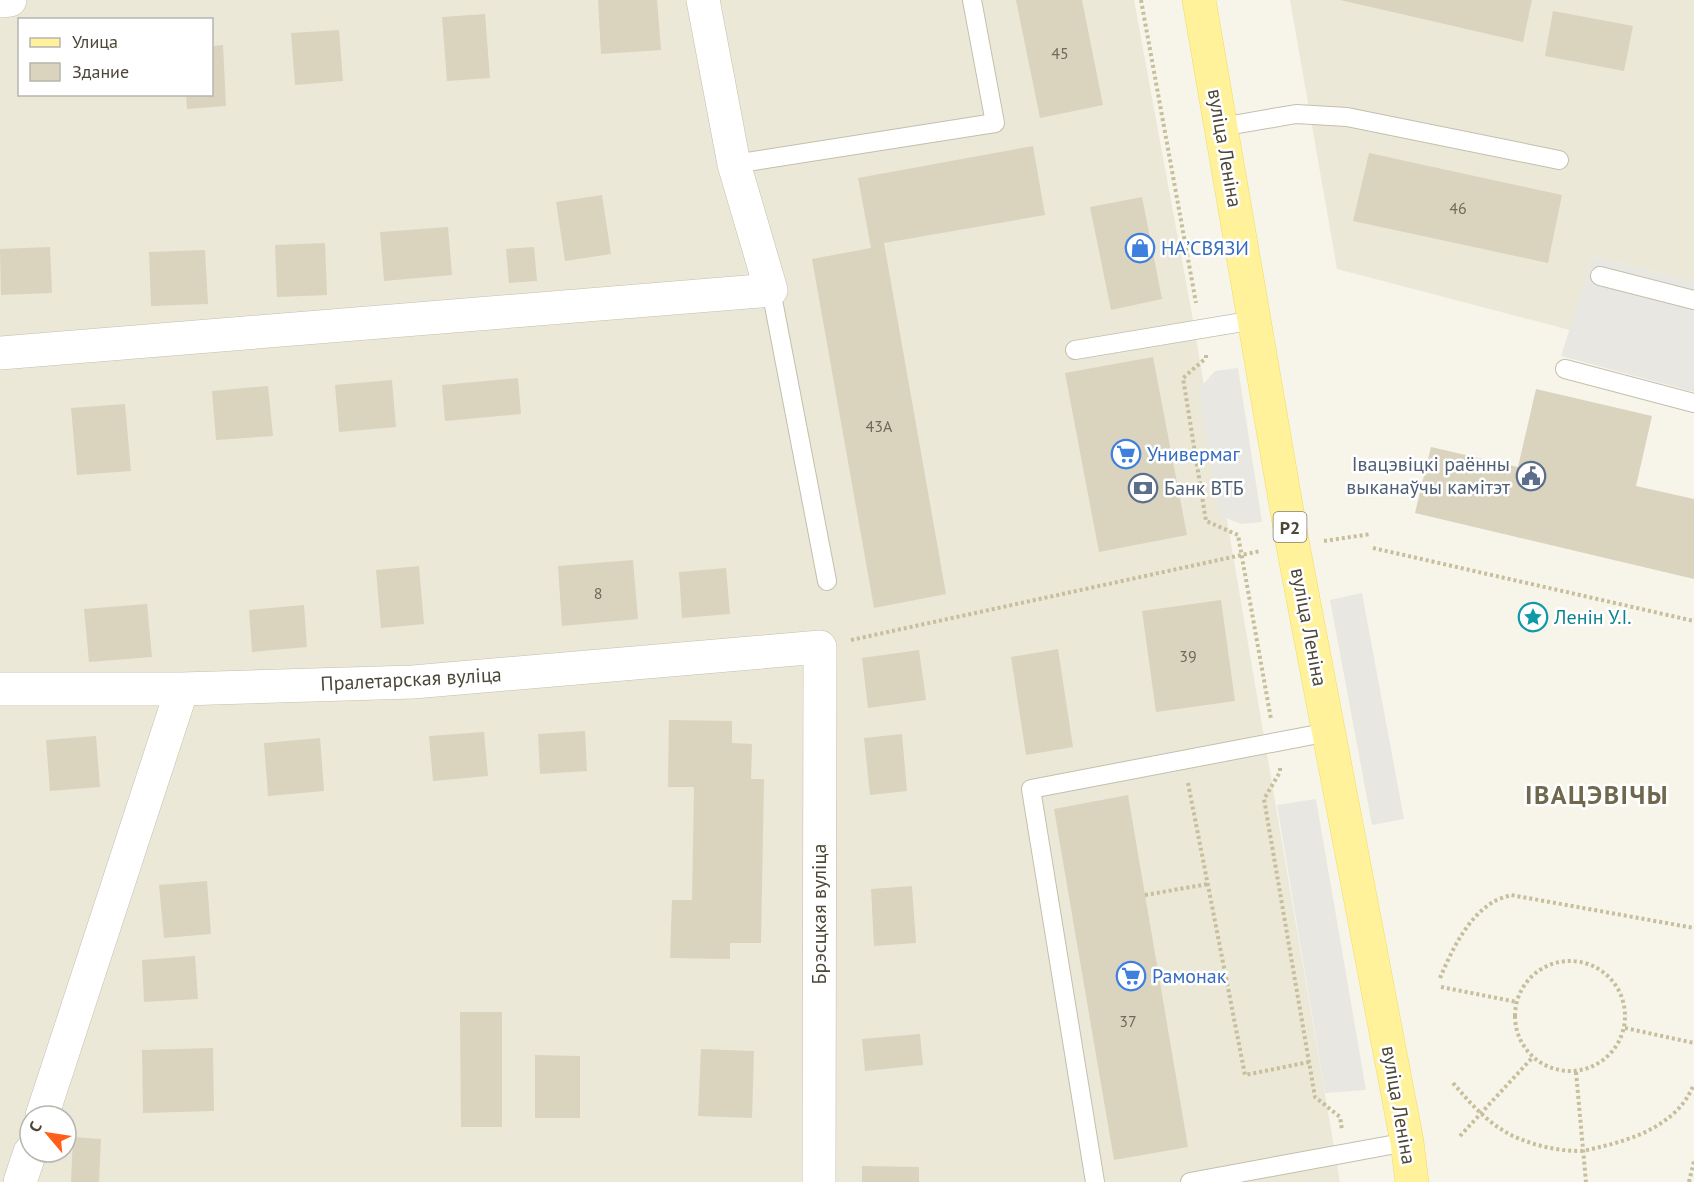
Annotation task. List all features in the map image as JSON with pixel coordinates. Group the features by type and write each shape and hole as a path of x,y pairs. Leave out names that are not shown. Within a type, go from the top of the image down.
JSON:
{"main road":[{"name":"вуліца Леніна","path":"1199,0 1293,546 1407,1142 1412,1182"}],"street":[{"path":"0,1 10,0"},
{"path":"0,353 771,290 734,164 703,0"},
{"name":"Пралетарская вуліца","path":"0,689 182,689 413,682 820,647"},
{"name":"Брэсцкая вуліца","path":"819,1182 820,647"},
{"path":"46,1104 182,689"},
{"path":"20,1182 26,1164"}],"lane":[{"path":"734,164 995,123 972,0"},
{"path":"1221,127 1296,114 1347,117 1559,160"},
{"path":"1600,276 1694,300"},
{"path":"771,290 827,581"},
{"path":"1074,350 1255,320"},
{"path":"1565,369 1694,403"},
{"path":"1095,1182 1031,789 1329,732"},
{"path":"1191,1182 1407,1142"}],"path":[{"path":"1141,0 1206,358 1183,378 1206,521 1239,535 1280,772 1264,799 1315,1097 1340,1117 1346,1153"},
{"path":"1373,548 1694,621"},
{"path":"820,647 1242,554"},
{"path":"1184,760 1245,1075 1309,1062"},
{"path":"1145,895 1208,884"},
{"path":"1440,978 1456,943 1472,921 1493,902 1511,895 1694,928"},
{"path":"1576,960 1598,968 1616,983 1625,1005 1625,1028 1615,1049 1598,1065 1576,1072 1553,1069 1532,1058 1519,1039 1514,1016 1517,1002 1519,993 1533,975 1553,963 1576,960"},
{"path":"1441,987 1517,1002"},
{"path":"1625,1028 1694,1043"},
{"path":"1460,1136 1532,1058"},
{"path":"1576,1072 1586,1182"},
{"path":"1453,1083 1480,1115 1513,1136 1546,1148 1583,1151 1631,1139 1665,1122 1688,1100 1694,1084"},
{"path":"1689,1182 1694,1161"}],"shaded area":[{"path":"0,0 1134,0 1191,309 1340,1182 0,1182"},
{"path":"1290,0 1694,0 1694,282 1593,256 1570,330 1337,269"},
{"path":"1593,256 1694,282 1694,392 1561,356"},
{"path":"1238,368 1262,522 1241,524 1219,515 1199,389 1215,371"},
{"path":"1362,593 1404,819 1372,825 1330,600"},
{"path":"1316,799 1366,1090 1325,1093 1277,805"}],"building":[{"path":"598,0 657,0 661,50 601,54"},
{"path":"1016,0 1082,0 1103,105 1040,118"},
{"path":"1340,0 1532,0 1523,42"},
{"path":"1553,11 1633,26 1624,71 1545,56"},
{"path":"485,14 490,78 447,81 442,17"},
{"path":"339,30 343,81 295,85 291,33"},
{"path":"223,45 226,106 187,109 186,96 213,96 213,46"},
{"path":"1033,146 1045,215 884,243 946,594 874,608 812,259 871,248 858,178"},
{"path":"1369,153 1562,195 1548,263 1353,221"},
{"path":"602,195 611,254 565,261 556,202"},
{"path":"1142,197 1162,299 1111,310 1090,207"},
{"path":"448,227 452,275 384,281 380,232"},
{"path":"325,243 327,295 277,297 275,245"},
{"path":"50,247 52,293 1,295 0,249"},
{"path":"534,247 537,281 509,283 506,249"},
{"path":"205,250 208,304 151,306 149,252"},
{"name":"Универмаг","path":"1153,357 1187,535 1099,552 1065,373"},
{"path":"518,378 521,414 445,421 442,385"},
{"path":"392,380 396,427 339,432 335,385"},
{"path":"268,386 273,436 216,440 212,391"},
{"name":"Івацэвіцкі раённы выканаўчы камітэт","path":"1536,389 1652,416 1636,486 1694,499 1694,579 1415,513 1431,447 1518,467"},
{"path":"125,404 131,471 77,475 71,408"},
{"path":"633,560 638,619 562,626 558,566"},
{"path":"419,566 424,624 381,628 376,570"},
{"path":"726,568 730,614 682,618 679,572"},
{"path":"1221,600 1235,701 1156,712 1142,611"},
{"path":"147,604 152,657 89,662 84,609"},
{"path":"304,605 307,647 252,652 249,610"},
{"path":"1058,649 1073,747 1026,755 1011,657"},
{"path":"919,650 926,700 868,708 862,658"},
{"path":"669,720 732,721 732,743 752,744 751,779 764,779 761,943 730,943 730,959 670,958 672,900 692,900 694,787 668,787"},
{"path":"585,731 587,771 540,774 538,734"},
{"path":"484,732 488,776 433,781 429,736"},
{"path":"902,734 907,791 870,795 864,738"},
{"path":"96,736 100,787 50,791 46,740"},
{"path":"320,738 324,791 268,796 264,743"},
{"path":"1128,795 1188,1147 1114,1160 1054,809"},
{"path":"207,881 211,934 164,938 159,885"},
{"path":"912,886 916,943 874,946 871,889"},
{"path":"195,956 198,999 144,1002 142,960"},
{"path":"460,1012 502,1012 502,1127 461,1127"},
{"path":"920,1034 923,1065 865,1071 862,1039"},
{"path":"213,1048 214,1111 143,1113 142,1050"},
{"path":"701,1049 754,1051 752,1118 698,1116"},
{"path":"535,1055 580,1056 580,1118 535,1118"},
{"path":"78,1137 101,1139 99,1182 71,1182 72,1164 78,1164"},
{"path":"862,1166 919,1167 919,1182 862,1182"}],"place":[{"name":"НАʼСВЯЗИ","path":"1140,248"},
{"name":"Универмаг","path":"1126,454"},
{"name":"Івацэвіцкі раённы выканаўчы камітэт","path":"1531,476"},
{"name":"Банк ВТБ","path":"1143,488"},
{"name":"Ленін У.І.","path":"1533,617"},
{"name":"Рамонак","path":"1131,976"}],"district":[{"name":"ІВАЦЭВІЧЫ","path":"1597,794"}]}
